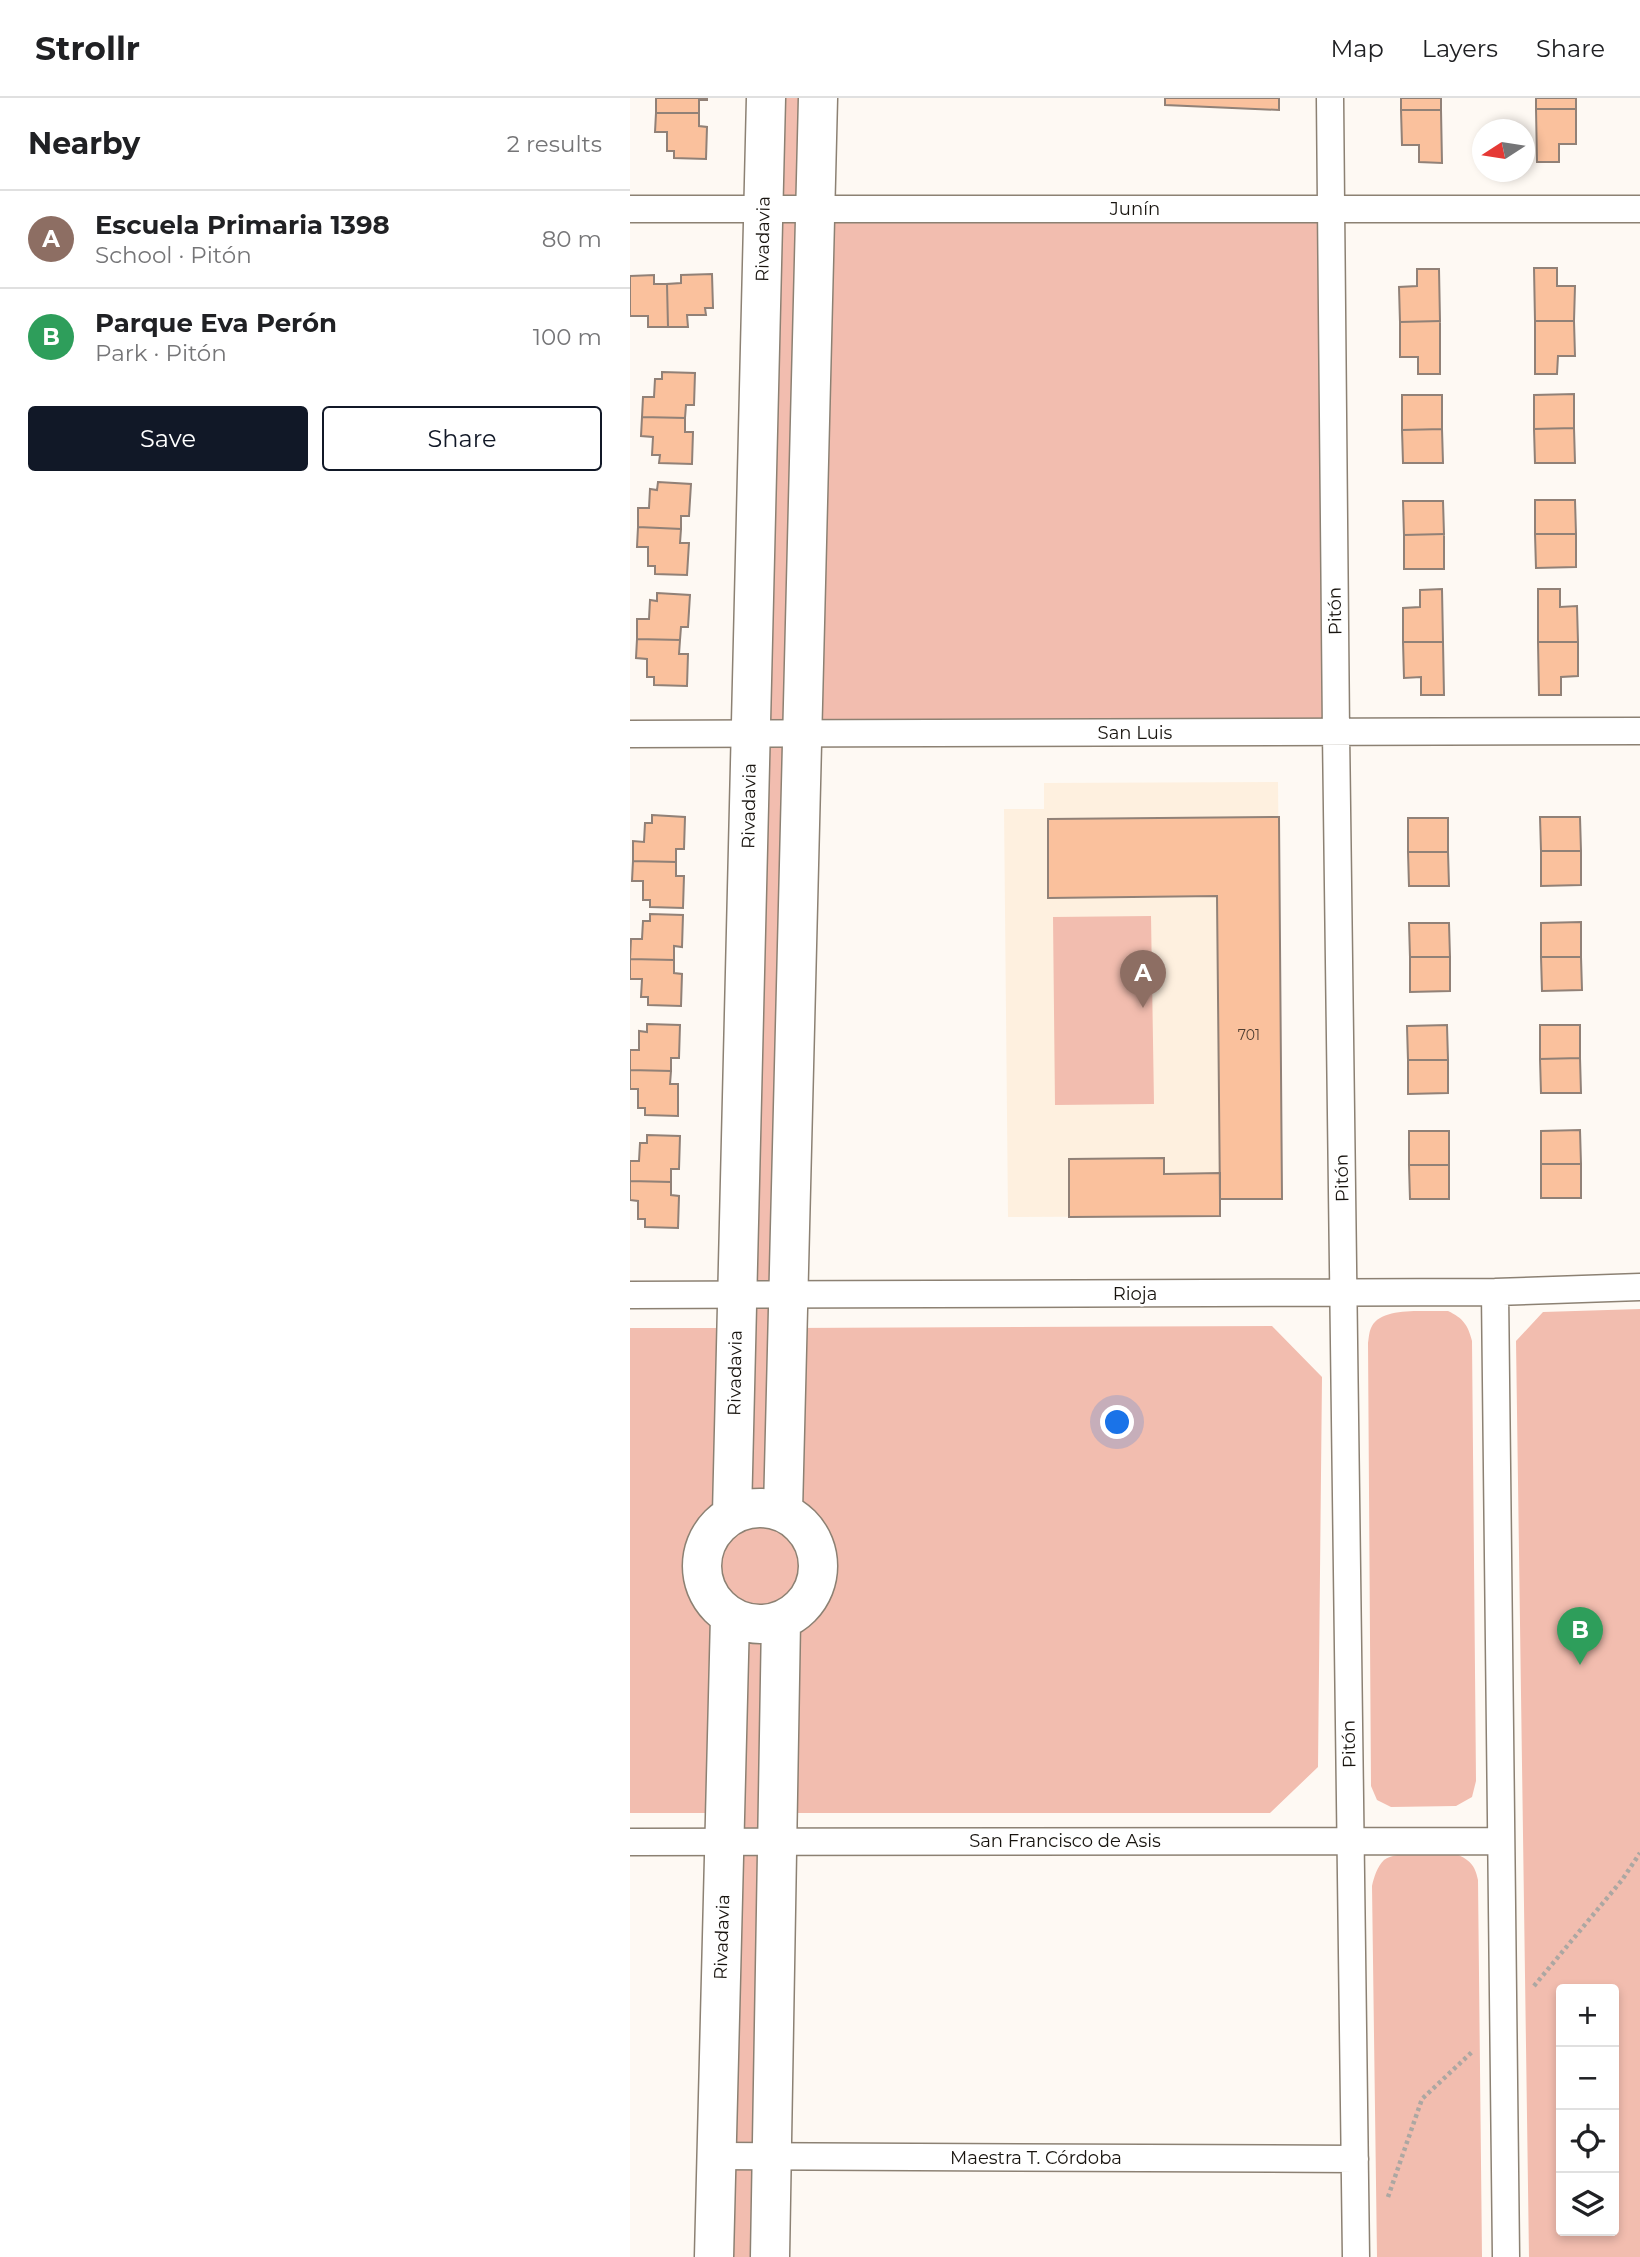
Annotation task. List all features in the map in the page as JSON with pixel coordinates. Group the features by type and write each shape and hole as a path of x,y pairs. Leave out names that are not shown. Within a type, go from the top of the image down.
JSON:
{"street":[{"name":"Rivadavia","path":"732,1514 766,98"},
{"path":"783,1511 818,98"},
{"name":"Pitón","path":"1330,98 1356,2257"},
{"name":"Junín","path":"630,209 1640,209"},
{"name":"San Luis","path":"630,734 1640,731"},
{"name":"Rioja","path":"630,1295 1495,1292 1640,1287"},
{"path":"1495,1292 1506,2257"},
{"path":"766,1507 783,1511 807,1532 818,1555 816,1582 803,1606 781,1621 755,1625 730,1616 712,1601 702,1578 702,1553 712,1531 732,1514 748,1508 766,1507"},
{"name":"Rivadavia","path":"714,2257 730,1616"},
{"path":"770,2257 781,1621"},
{"name":"San Francisco de Asis","path":"630,1842 1501,1841"},
{"name":"Maestra T. Córdoba","path":"716,2156 1355,2159"}],"shaded area":[{"path":"766,98 818,98 815,208 1331,209 1336,732 802,734 788,1328 1272,1326 1322,1377 1318,1767 1270,1813 778,1813 770,2257 714,2257 725,1813 630,1813 630,1328 736,1328"},
{"path":"1278,782 1282,1199 1220,1199 1220,1216 1008,1217 1004,809 1044,809 1044,783"},
{"path":"1151,916 1154,1104 1055,1105 1053,917"},
{"path":"1640,1309 1640,2257 1529,2257 1516,1341 1543,1312"},
{"path":"1406,1311 1448,1311 1464,1323 1472,1341 1476,1781 1472,1797 1456,1806 1391,1807 1377,1800 1371,1786 1368,1343 1372,1326 1385,1315"},
{"path":"1429,1853 1456,1854 1471,1864 1478,1880 1482,2257 1377,2257 1372,1886 1379,1866 1390,1857"}],"building":[{"path":"656,98 707,100 699,100 699,113 656,113"},
{"path":"1165,98 1279,98 1279,110 1165,105"},
{"path":"1401,98 1441,98 1441,110 1401,110"},
{"path":"1536,98 1576,98 1576,109 1536,109"},
{"path":"1536,109 1576,109 1576,144 1559,144 1559,162 1537,162"},
{"path":"1401,110 1441,110 1442,163 1419,162 1419,145 1402,145"},
{"path":"656,113 699,113 699,126 707,127 706,159 674,158 674,151 667,151 667,132 655,132"},
{"path":"1534,268 1557,268 1557,286 1575,286 1574,321 1535,321"},
{"path":"1417,269 1439,269 1440,321 1400,322 1399,287 1417,286"},
{"path":"712,274 713,308 705,308 706,315 687,315 688,327 668,327 667,284 681,283 681,275"},
{"path":"654,275 654,284 667,284 668,327 648,327 648,316 630,316 630,276"},
{"path":"1440,321 1440,374 1418,374 1418,357 1400,357 1400,322"},
{"path":"1535,321 1574,321 1575,356 1558,356 1557,374 1535,374"},
{"path":"662,372 695,373 694,405 686,405 685,418 642,417 643,397 654,397 655,379 662,379"},
{"path":"1574,394 1574,428 1534,429 1534,395"},
{"path":"1402,395 1442,395 1442,429 1402,430"},
{"path":"642,417 685,418 685,432 693,432 692,464 659,463 660,455 652,455 653,437 641,436"},
{"path":"1574,428 1575,463 1535,463 1534,429"},
{"path":"1442,429 1443,463 1403,463 1402,430"},
{"path":"658,482 691,484 689,516 681,516 681,529 638,527 638,508 649,508 650,489 657,490"},
{"path":"1535,500 1575,500 1576,534 1535,534"},
{"path":"1403,501 1443,501 1444,534 1404,535"},
{"path":"638,527 681,529 680,543 689,543 687,575 655,574 655,566 648,566 648,547 637,547"},
{"path":"1444,534 1444,569 1404,569 1404,535"},
{"path":"1535,534 1576,534 1576,567 1536,568"},
{"path":"1442,589 1443,642 1403,642 1403,608 1420,607 1420,590"},
{"path":"1538,589 1560,589 1560,607 1577,606 1578,642 1538,642"},
{"path":"657,593 690,595 688,627 681,627 680,640 637,639 637,619 649,619 650,600 657,601"},
{"path":"637,639 680,640 679,654 688,654 687,686 654,685 654,677 647,677 647,659 636,658"},
{"path":"1403,642 1443,642 1444,695 1421,695 1421,677 1404,678"},
{"path":"1538,642 1578,642 1578,676 1561,677 1561,695 1539,695"},
{"path":"652,815 685,817 684,849 676,849 676,862 633,861 633,841 644,842 645,823 652,823"},
{"path":"1279,817 1282,1199 1220,1199 1217,896 1048,898 1048,819"},
{"path":"1540,817 1580,817 1581,851 1541,851"},
{"path":"1408,818 1448,818 1448,852 1408,852"},
{"path":"1541,851 1581,851 1581,885 1541,886"},
{"path":"1408,852 1448,852 1449,886 1409,886"},
{"path":"633,861 676,862 676,876 684,876 683,908 650,907 650,900 643,900 643,881 632,881"},
{"path":"650,914 683,915 682,947 674,946 674,960 630,959 631,939 642,939 643,921 650,921"},
{"path":"1581,922 1581,957 1541,957 1541,923"},
{"path":"1409,923 1449,923 1450,957 1410,957"},
{"path":"1410,957 1450,957 1450,991 1410,992"},
{"path":"1541,957 1581,957 1582,990 1542,991"},
{"path":"630,959 674,960 674,973 682,974 681,1006 648,1005 648,997 641,997 642,979 630,979"},
{"path":"647,1024 680,1025 679,1058 671,1058 671,1071 630,1070 630,1050 639,1050 639,1031 647,1032"},
{"path":"1447,1025 1448,1060 1408,1060 1407,1026"},
{"path":"1540,1025 1580,1025 1580,1058 1540,1059"},
{"path":"1580,1058 1581,1093 1541,1093 1540,1059"},
{"path":"1408,1060 1448,1060 1448,1093 1408,1094"},
{"path":"630,1070 671,1071 670,1084 678,1084 678,1116 645,1115 645,1108 638,1108 638,1089 630,1089"},
{"path":"1580,1130 1581,1164 1541,1164 1541,1131"},
{"path":"1409,1131 1449,1131 1449,1165 1409,1165"},
{"path":"647,1135 680,1136 679,1169 671,1169 671,1182 630,1181 630,1161 639,1161 640,1143 647,1143"},
{"path":"1164,1158 1164,1174 1220,1173 1220,1216 1069,1217 1069,1159"},
{"path":"1541,1164 1581,1164 1581,1198 1541,1198"},
{"path":"1409,1165 1449,1165 1449,1199 1410,1199"},
{"path":"630,1181 671,1182 671,1195 679,1196 678,1228 645,1227 645,1219 638,1219 638,1201 630,1200"}],"place":[{"name":"Escuela Primaria 1398","path":"1143,1008"},
{"name":"Parque Eva Perón","path":"1580,1665"}]}
